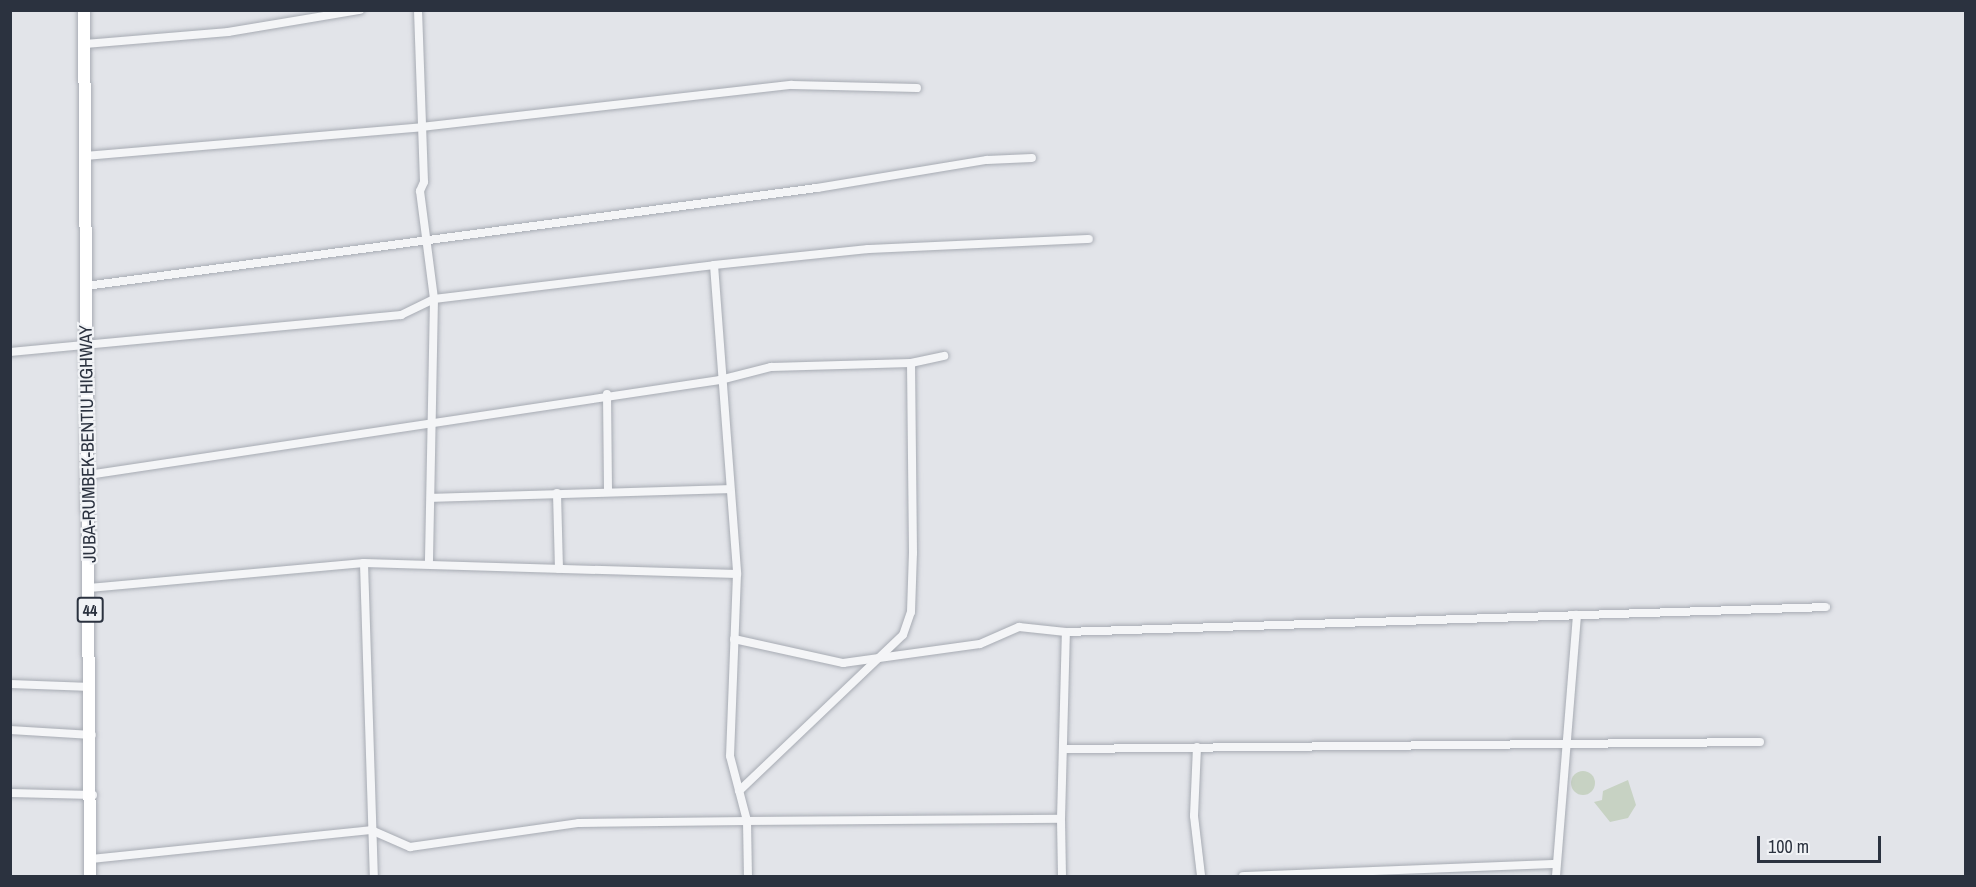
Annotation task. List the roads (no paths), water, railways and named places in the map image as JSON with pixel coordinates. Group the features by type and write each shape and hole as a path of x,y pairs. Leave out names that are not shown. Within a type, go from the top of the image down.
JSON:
{"main road":[{"name":"JUBA-RUMBEK-BENTIU HIGHWAY","path":"84,10 86,344 93,795 90,876"}],"street":[{"path":"85,44 228,32 360,10"},
{"path":"418,10 425,238 434,299 429,564"},
{"path":"86,156 421,127 792,85 917,88"},
{"path":"86,285 425,238 817,188 987,160 1032,158"},
{"path":"10,352 401,315 434,299 714,265 868,249 1089,239"},
{"path":"714,265 720,380 737,574 730,756 747,821 748,876"},
{"path":"88,476 607,394 720,380 771,367 911,363 944,356"},
{"path":"739,791 903,636 910,612 911,363"},
{"path":"607,394 608,491"},
{"path":"431,498 557,492 729,489"},
{"path":"557,492 559,569"},
{"path":"89,588 364,563 737,574"},
{"path":"364,563 374,876"},
{"path":"734,639 843,663 876,661 980,644 1019,627 1066,632 1826,607"},
{"path":"1556,876 1563,743 1577,615"},
{"path":"1062,876 1061,819 1066,749 1066,632"},
{"path":"10,684 91,687"},
{"path":"10,730 92,735"},
{"path":"1066,749 1760,742"},
{"path":"1197,747 1194,816 1201,876"},
{"path":"10,793 93,795"},
{"path":"91,859 371,830 410,847 579,823 1061,819"},
{"path":"1243,876 1555,864"}]}
